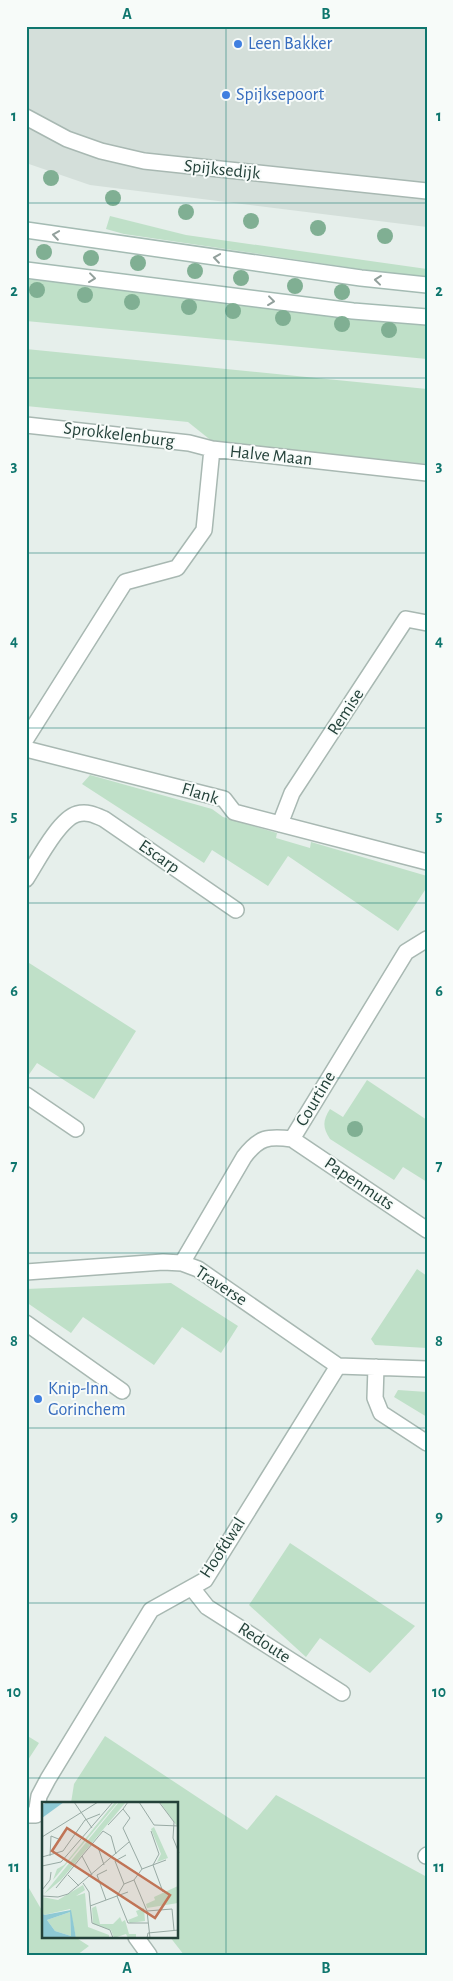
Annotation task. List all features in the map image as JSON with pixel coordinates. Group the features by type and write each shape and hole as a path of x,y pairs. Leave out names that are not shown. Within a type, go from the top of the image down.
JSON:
{"street":[{"name":"Spijksedijk","path":"26,117 67,139 101,151 144,161 427,191"},
{"path":"26,230 361,278 427,285"},
{"path":"26,270 353,311 427,317"},
{"name":"Sprokkelenburg","path":"26,425 189,444 212,449"},
{"name":"Halve Maan","path":"26,739 125,582 177,568 204,530 212,449 427,472"},
{"name":"Remise","path":"280,824 292,793 406,619 427,623"},
{"name":"Flank","path":"26,749 224,799 234,812 427,862"},
{"name":"Escarp","path":"26,878 63,825 79,813 93,814 104,819 236,910"},
{"name":"Courtine","path":"182,1263 244,1157 256,1142 275,1137 292,1139 406,952 426,939"},
{"path":"26,1095 76,1130"},
{"name":"Papenmuts","path":"292,1139 427,1230"},
{"name":"Traverse","path":"26,1272 163,1262 182,1263 198,1268 338,1366"},
{"path":"26,1323 122,1391"},
{"path":"338,1366 427,1369"},
{"name":"Hoofdwal","path":"35,1816 39,1796 48,1779 151,1610 205,1580 338,1366"},
{"path":"376,1367 375,1398 381,1413 427,1443"},
{"name":"Redoute","path":"192,1588 207,1607 342,1693"},
{"path":"137,1938 149,1955"}],"shaded area":[{"name":"Spijksepoort","path":"26,26 427,26 427,227 90,185 26,163"}],"green space":[{"path":"110,216 186,235 427,269 427,279 124,234 106,229"},
{"path":"26,279 427,323 427,359 26,321"},
{"path":"26,349 427,389 427,464 213,442 188,422 26,406"},
{"path":"90,775 212,809 223,817 277,833 276,838 310,848 311,842 427,876 427,887 398,931 288,856 268,886 212,850 204,863 82,784"},
{"path":"26,961 136,1031 94,1099 37,1063 28,1076 26,1075"},
{"path":"367,1080 427,1120 427,1182 403,1167 394,1180 330,1139 327,1135 324,1124 330,1109 343,1117"},
{"path":"417,1269 427,1276 427,1348 375,1345 371,1339"},
{"path":"171,1283 238,1326 221,1353 182,1327 154,1365 83,1317 71,1333 26,1302 26,1289"},
{"path":"398,1390 427,1392 427,1417 394,1397"},
{"path":"290,1543 415,1626 370,1673 320,1638 306,1657 249,1605"},
{"path":"26,1735 39,1743 26,1763"},
{"path":"105,1736 247,1830 276,1795 427,1877 427,1955 184,1955 171,1938 179,1938 179,1802 71,1802 74,1784"},
{"path":"26,1883 42,1911 42,1938 77,1938 89,1946 77,1955 26,1955"}],"place":[{"name":"Leen Bakker","path":"238,44"},
{"name":"Spijksepoort","path":"226,95"},
{"name":"Knip-Inn Gorinchem","path":"38,1399"}]}
